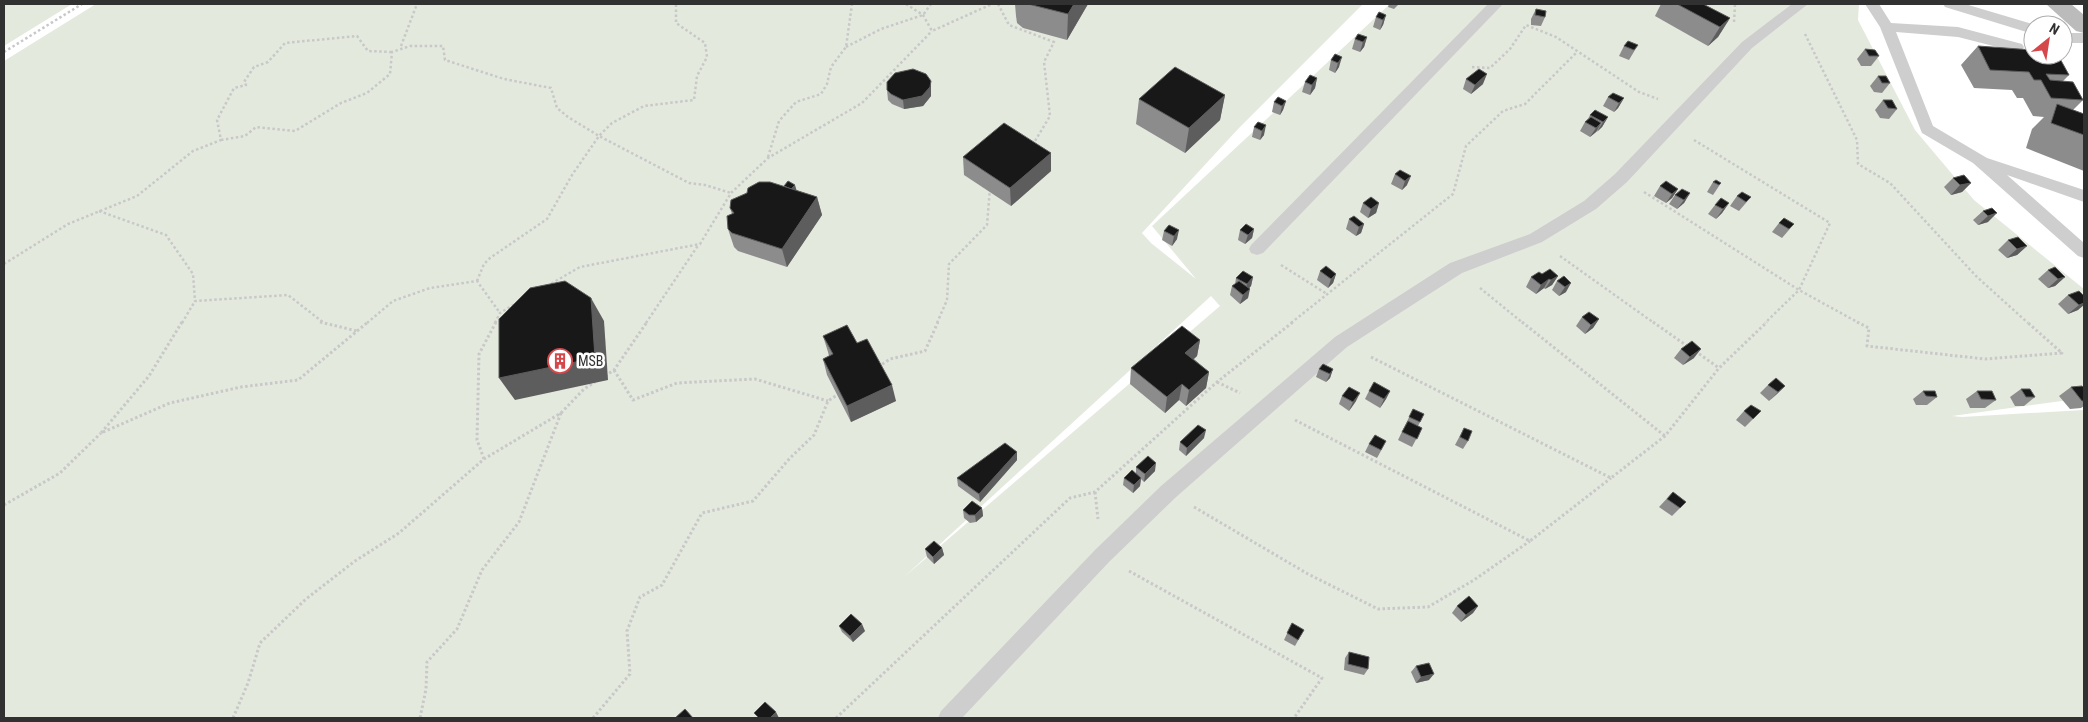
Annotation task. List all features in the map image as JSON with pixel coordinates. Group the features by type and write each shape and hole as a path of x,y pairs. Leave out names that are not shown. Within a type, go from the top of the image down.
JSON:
{"street":[{"path":"2057,4 2084,26"}],"lane":[{"path":"1257,249 1496,4"},
{"path":"1872,4 1887,27 1927,129 1978,159 2084,252"},
{"path":"1950,4 2023,26"},
{"path":"948,718 1102,556 1168,492 1341,342 1456,268 1536,238 1590,204 1621,178 1747,45 1797,7"},
{"path":"1887,27 1958,32 2017,47"},
{"path":"1978,159 2084,196"}],"path":[{"path":"4,52 82,4"},
{"path":"221,140 217,120 234,88 246,85 244,82 254,67 268,62 285,43 357,36 368,51 392,52 401,46 417,4"},
{"path":"477,281 484,264 490,258 547,219 599,136 612,122 644,106 694,100 697,76 707,57 705,43 676,23 676,4"},
{"path":"768,158 779,121 796,102 821,94 827,84 832,67 846,47 852,4"},
{"path":"906,4 923,15 932,32"},
{"path":"846,47 881,29 923,15 931,4"},
{"path":"233,718 248,683 260,643 306,599 355,561 399,533 484,459 561,413 584,388 614,370 700,244 731,193 768,158 862,103 932,32 992,4"},
{"path":"998,4 1009,25 1054,42 1044,62 1050,116 1034,144 1028,149"},
{"path":"1621,178 1799,290 1868,328 1867,346 1985,359 2062,353 1976,276 1890,183 1858,164 1857,140 1797,7"},
{"path":"1435,65 1490,68 1510,49 1526,25 1556,37 1639,92 1687,108"},
{"path":"401,46 420,48 443,46 445,60 504,79 551,88 557,108 599,136 689,183 705,185 731,193"},
{"path":"4,264 68,224 137,196 193,151 221,140 245,136 256,127 295,131 341,103 368,93 390,74 392,52"},
{"path":"836,718 1070,498 1095,492 1217,382 1453,194 1466,146 1503,111 1525,104 1577,52"},
{"path":"1168,492 1308,574 1378,609 1428,607 1474,580 1530,540 1665,436 1719,368 1799,290 1830,223 1670,126"},
{"path":"875,370 890,359 925,351 947,300 949,264 987,225 990,183"},
{"path":"4,504 60,473 101,433 149,376 195,300 193,274 166,235 99,211"},
{"path":"1536,238 1719,368"},
{"path":"545,287 580,267 700,244"},
{"path":"1257,249 1326,294"},
{"path":"1456,268 1665,436"},
{"path":"477,281 500,313"},
{"path":"101,433 170,403 241,387 298,380 393,301 430,288 477,281"},
{"path":"195,300 288,295 321,322 358,331"},
{"path":"484,459 477,440 479,354 500,313 522,300"},
{"path":"1341,342 1611,478"},
{"path":"614,370 633,400 677,383 755,379 828,401"},
{"path":"593,718 630,674 627,631 640,597 662,585 702,514 753,500 790,458 814,435 828,401 844,391"},
{"path":"1268,406 1530,540"},
{"path":"420,718 426,689 427,662 457,630 482,570 519,522 561,413"},
{"path":"1102,556 1322,678 1294,718"}],"shaded area":[{"path":"4,4 72,4 4,46"},
{"path":"96,4 1363,4 1238,129 1142,233 1151,243 1196,279 1152,226 1390,4 1859,4 1858,20 1915,130 1974,200 2084,289 2084,398 1952,416 2084,410 2084,718 4,718 4,61","holes":["1211,296 1220,306 904,577"]}],"building":[{"path":"1028,4 1074,4 1068,14"},
{"path":"1677,4 1703,4 1730,18 1720,27"},
{"path":"1536,9 1546,11 1545,17 1535,15"},
{"path":"1379,12 1386,15 1383,20 1376,17"},
{"path":"1358,34 1367,37 1363,42 1355,39"},
{"path":"1628,41 1638,45 1634,50 1624,46"},
{"path":"1978,46 2023,49 2023,65 2064,65 2069,75 2046,74 2050,80 2073,82 2083,100 2051,98 2041,80 2034,80 2029,72 1990,70"},
{"path":"1865,49 1875,50 1879,56 1869,56"},
{"path":"1335,54 1342,57 1338,63 1331,60"},
{"path":"1175,67 1225,95 1189,128 1139,99"},
{"path":"913,69 926,74 931,81 930,87 922,96 903,100 887,90 887,82 895,73"},
{"path":"1479,69 1487,74 1475,85 1466,79"},
{"path":"1310,75 1317,78 1312,85 1305,82"},
{"path":"1878,76 1886,76 1890,83 1882,83"},
{"path":"1613,93 1624,98 1619,103 1608,97"},
{"path":"1278,97 1286,101 1282,106 1274,102"},
{"path":"1883,100 1892,100 1897,109 1888,108"},
{"path":"2057,104 2084,114 2084,135 2051,123"},
{"path":"1595,110 1608,117 1603,122 1590,115"},
{"path":"1591,117 1601,123 1596,128 1585,122"},
{"path":"1258,122 1266,125 1262,131 1254,127"},
{"path":"1004,123 1051,153 1010,188 963,157"},
{"path":"1400,170 1411,176 1405,181 1395,174"},
{"path":"1964,175 1971,183 1960,185 1953,178"},
{"path":"1716,180 1721,183 1719,185 1713,182"},
{"path":"788,181 795,185 791,189 784,186"},
{"path":"1666,181 1678,189 1672,194 1660,186"},
{"path":"759,182 770,182 817,197 782,249 732,233 728,229 727,216 734,213 730,208 731,200 747,193 748,188"},
{"path":"1682,189 1690,193 1684,200 1675,195"},
{"path":"1742,192 1751,197 1746,202 1737,196"},
{"path":"1371,197 1379,203 1371,209 1363,203"},
{"path":"1721,198 1729,203 1723,209 1715,205"},
{"path":"1992,208 1997,213 1988,216 1983,211"},
{"path":"1354,216 1364,224 1359,227 1349,219"},
{"path":"1784,218 1794,224 1789,229 1779,223"},
{"path":"1246,224 1254,229 1248,235 1240,230"},
{"path":"1169,225 1179,230 1174,236 1164,231"},
{"path":"2018,237 2027,246 2017,249 2008,240"},
{"path":"1326,266 1336,274 1331,279 1320,271"},
{"path":"2055,267 2065,277 2058,279 2048,270"},
{"path":"1550,269 1558,276 1551,280 1549,279 1541,285 1531,277 1539,272 1542,274"},
{"path":"1243,271 1253,277 1247,284 1236,278"},
{"path":"1564,276 1571,283 1565,287 1557,281"},
{"path":"565,281 591,298 595,358 499,378 499,319 530,288"},
{"path":"1239,281 1250,289 1243,295 1232,286"},
{"path":"2079,291 2084,296 2084,303 2079,305 2068,295"},
{"path":"1589,312 1599,319 1591,325 1582,317"},
{"path":"847,325 857,343 867,339 892,385 847,406 823,359 833,354 823,336"},
{"path":"1182,326 1200,340 1185,353 1209,372 1189,390 1182,384 1167,397 1131,368"},
{"path":"1692,341 1701,349 1690,357 1681,349"},
{"path":"1323,364 1333,369 1330,374 1319,369"},
{"path":"1776,378 1785,386 1778,392 1768,385"},
{"path":"1374,382 1390,391 1384,399 1369,391"},
{"path":"2082,386 2084,388 2084,401 2071,387"},
{"path":"1349,387 1360,393 1353,402 1342,396"},
{"path":"2021,389 2030,389 2035,397 2026,397"},
{"path":"1923,391 1935,391 1937,397 1926,396"},
{"path":"1977,391 1992,391 1996,400 1981,399"},
{"path":"1751,405 1761,411 1753,419 1744,411"},
{"path":"1413,409 1424,414 1420,422 1409,417"},
{"path":"1408,421 1422,428 1417,439 1402,432"},
{"path":"1198,425 1206,430 1187,448 1180,442"},
{"path":"1464,428 1472,431 1468,441 1460,437"},
{"path":"1375,435 1386,441 1381,450 1369,444"},
{"path":"1005,443 1017,452 979,494 957,478"},
{"path":"1148,456 1156,463 1145,474 1136,467"},
{"path":"1132,470 1141,478 1134,485 1124,478"},
{"path":"1673,492 1686,502 1680,508 1667,499"},
{"path":"972,501 982,508 975,515 969,515 963,510"},
{"path":"934,541 942,548 933,557 925,549"},
{"path":"1469,596 1478,606 1466,615 1457,606"},
{"path":"851,614 862,624 850,636 839,626"},
{"path":"1292,623 1304,630 1298,640 1287,633"},
{"path":"1349,652 1369,657 1368,669 1348,664"},
{"path":"1429,663 1434,674 1421,677 1416,666"},
{"path":"765,702 776,712 770,718 759,718 754,713"},
{"path":"685,709 693,718 675,718"}],"place":[{"name":"MSB","path":"560,361"}]}
